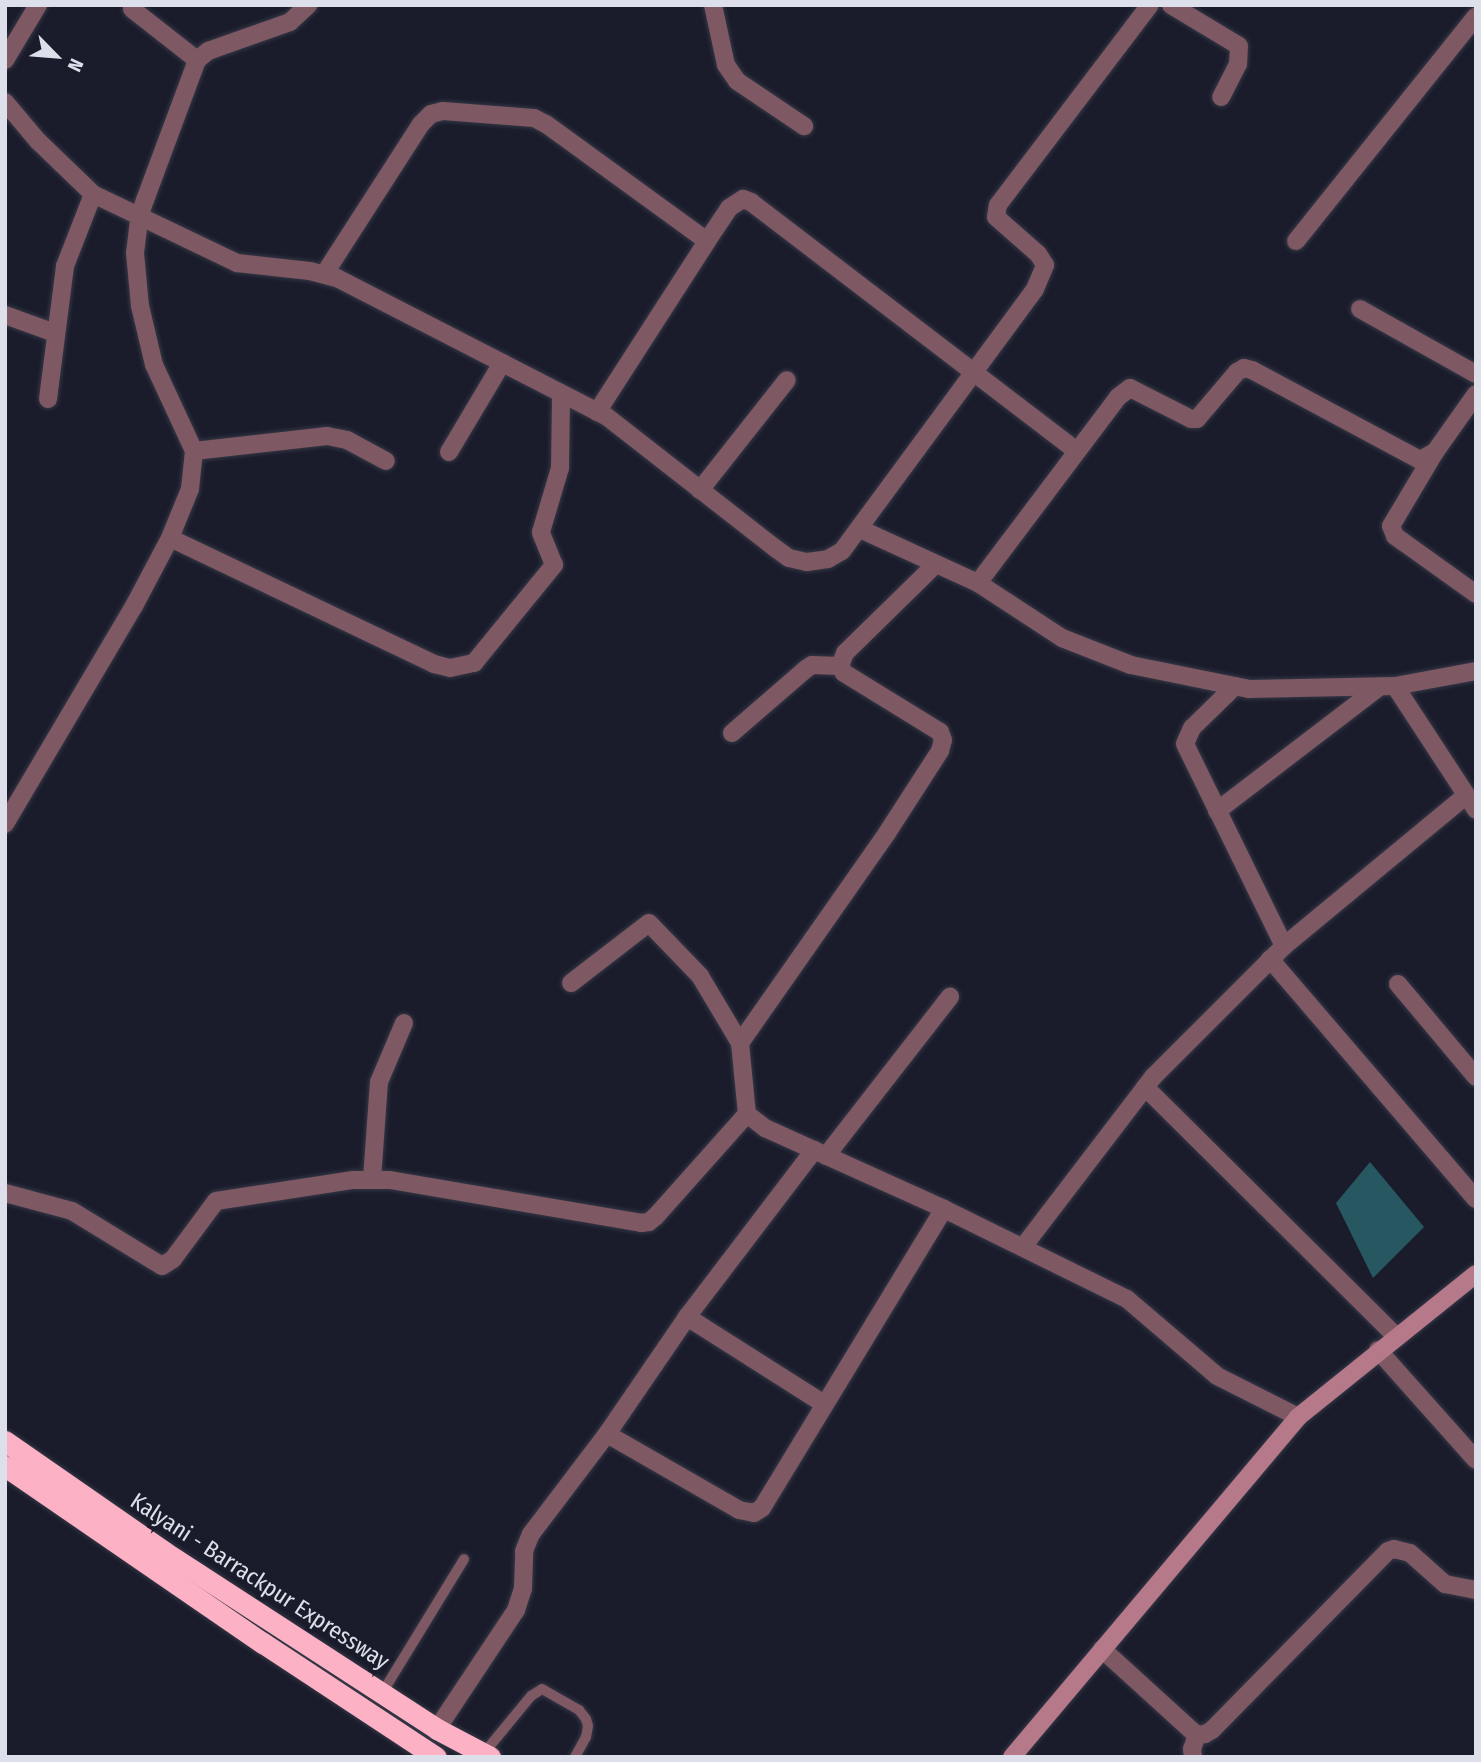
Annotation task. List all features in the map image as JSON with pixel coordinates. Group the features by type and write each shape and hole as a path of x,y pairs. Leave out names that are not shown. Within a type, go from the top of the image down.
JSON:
{"highway":[{"name":"Kalyani - Barrackpur Expressway","path":"5,1441 163,1550 382,1693 438,1729 487,1755"},
{"name":"Kalyani - Barrackpur Expressway","path":"5,1466 263,1643 436,1757"}],"main road":[{"path":"1019,1754 1102,1649 1298,1417 1378,1350 1476,1274"}],"street":[{"path":"5,60 38,5"},
{"path":"5,824 134,607 170,538 190,489 194,451 154,365 140,306 135,253 139,218 197,60 208,51 290,22 308,5"},
{"path":"713,5 726,65 737,81 804,127"},
{"path":"5,102 38,141 93,194 237,263 325,273 502,363 597,412 789,558 807,562 828,559 842,551 1035,289 1045,265 1038,254 996,216 998,205 1150,5"},
{"path":"1171,5 1239,47 1238,64 1221,97"},
{"path":"132,9 197,60"},
{"path":"1296,241 1476,16"},
{"path":"325,273 421,124 431,114 443,111 521,116 546,124 707,241"},
{"path":"48,399 65,266 93,194"},
{"path":"597,412 707,241 735,203 743,200 751,202 1077,451"},
{"path":"1360,309 1476,374"},
{"path":"5,315 55,333"},
{"path":"449,452 502,363"},
{"path":"978,583 1122,392 1130,388 1191,419 1198,419 1231,378 1244,368 1412,457 1429,458 1435,452"},
{"path":"700,490 787,380"},
{"path":"170,538 434,664 450,668 474,663 554,565 541,532 560,468 561,394"},
{"path":"1476,394 1435,452 1391,526 1395,536 1476,594"},
{"path":"194,451 327,436 346,440 386,461"},
{"path":"860,529 978,583 1062,638 1086,650 1131,665 1250,689 1387,686 1476,671"},
{"path":"840,666 845,653 936,564"},
{"path":"732,733 812,665 840,666"},
{"path":"740,1043 887,833 940,751 943,740 940,732 844,673 840,666"},
{"path":"1235,686 1192,728 1185,744 1284,946"},
{"path":"1023,1247 1145,1087 1270,959 1470,803 1387,686"},
{"path":"1217,811 1387,686"},
{"path":"571,983 649,923 700,976 740,1043 747,1114 765,1128 944,1209 1126,1299 1217,1376 1298,1417"},
{"path":"1270,959 1476,1199"},
{"path":"1398,984 1476,1077"},
{"path":"438,1729 516,1609 523,1588 524,1551 531,1534 607,1434 687,1317 950,997"},
{"path":"372,1179 379,1082 404,1023"},
{"path":"1145,1087 1397,1337"},
{"path":"5,1193 72,1211 162,1266 173,1259 216,1201 372,1179 641,1223 649,1222 747,1114"},
{"path":"607,1434 748,1515 762,1508 944,1209"},
{"path":"687,1317 824,1404"},
{"path":"1378,1350 1476,1460"},
{"path":"1197,1735 1212,1730 1388,1551 1394,1549 1410,1553 1445,1584 1476,1590"},
{"path":"1102,1649 1197,1735"},
{"path":"1193,1757 1192,1749 1197,1735"}],"lane":[{"path":"382,1693 464,1559"},
{"path":"487,1755 531,1696 542,1689 579,1710 586,1718 586,1737 575,1757"}],"shaded area":[{"path":"1370,1162 1424,1227 1373,1278 1336,1203"}]}
